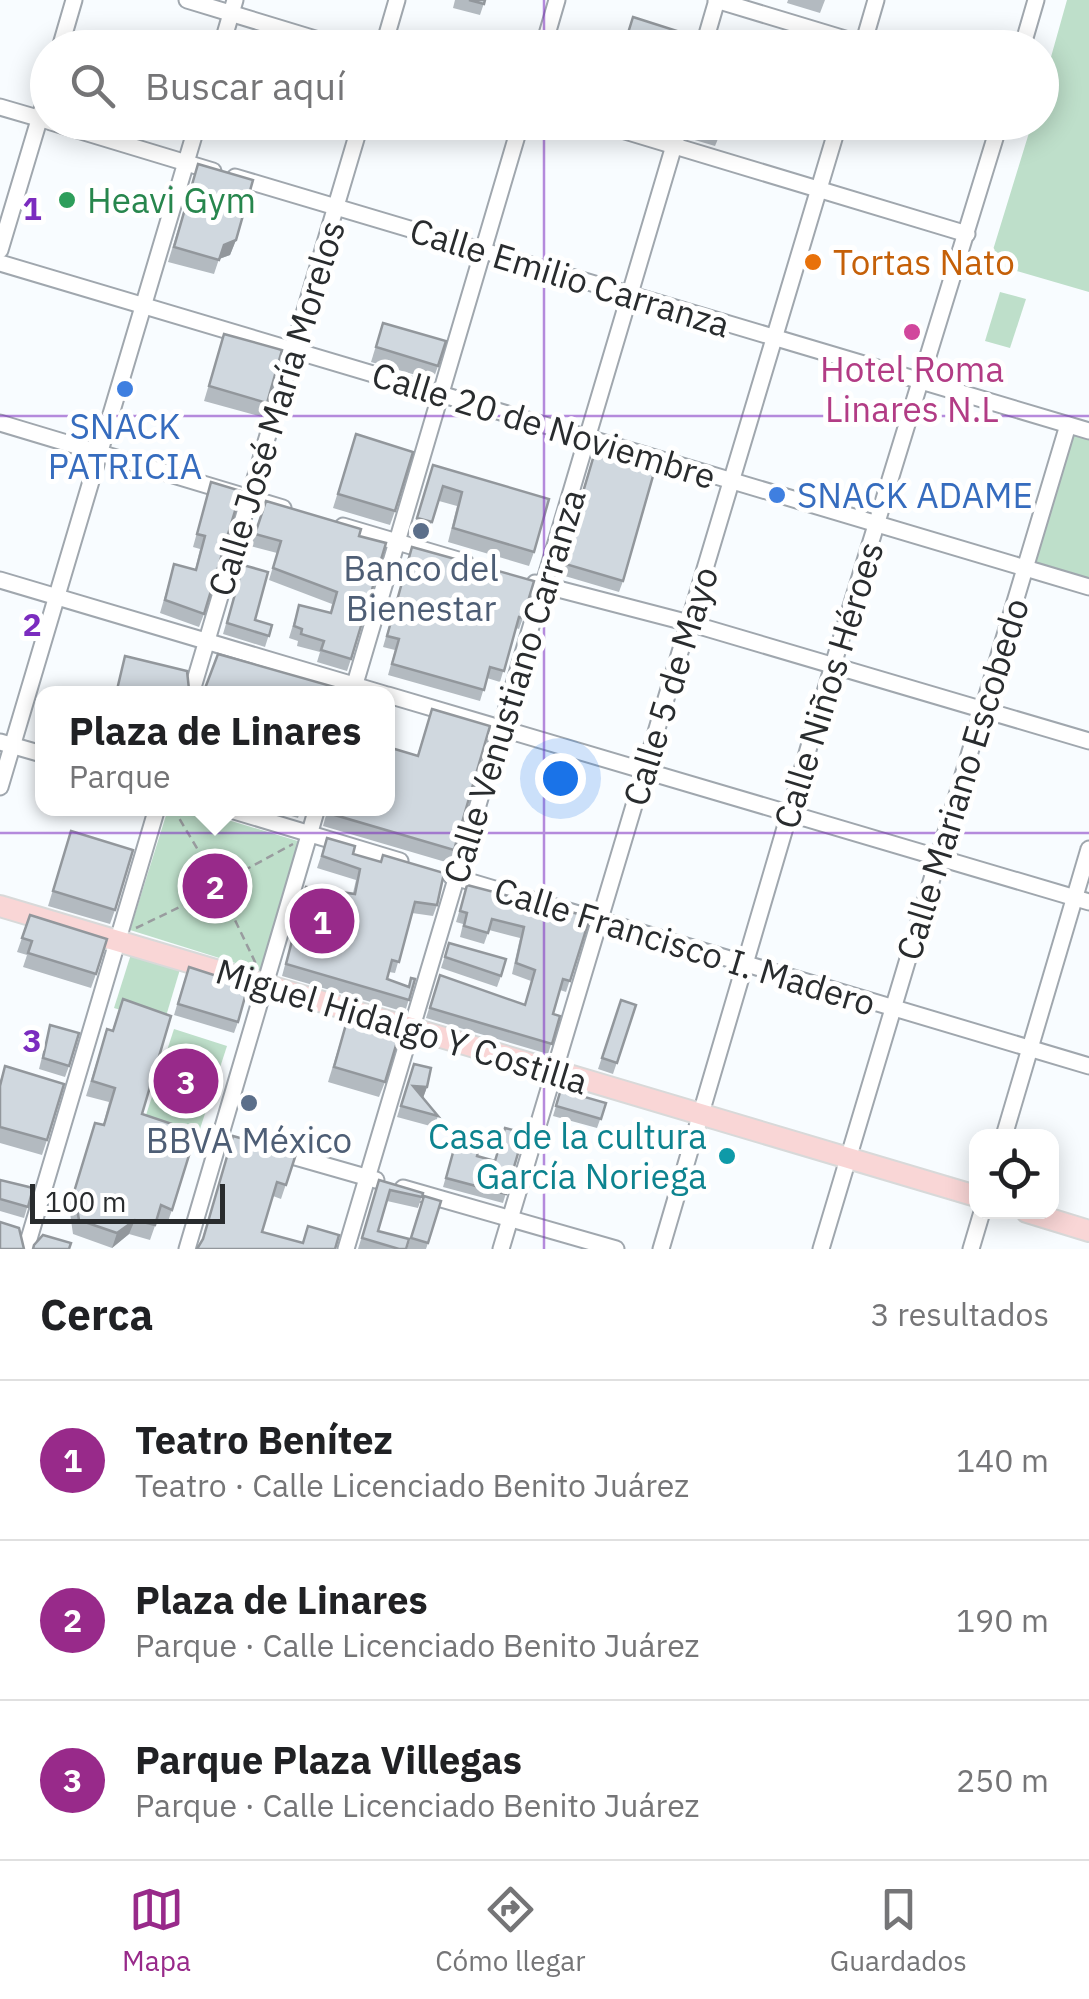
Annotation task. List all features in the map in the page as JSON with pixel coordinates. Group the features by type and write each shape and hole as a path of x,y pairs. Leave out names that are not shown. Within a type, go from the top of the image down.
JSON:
{"main road":[{"name":"Miguel Hidalgo Y Costilla","path":"0,906 127,935 261,975 412,1030 969,1194"},
{"path":"1050,1219 1089,1231"}],"street":[{"path":"65,30 74,0"},
{"path":"186,0 233,7 296,30"},
{"path":"389,30 398,0"},
{"path":"549,30 558,0"},
{"path":"708,30 717,0 815,30"},
{"path":"870,30 876,0"},
{"path":"1027,30 1036,0"},
{"name":"Calle Emilio Carranza","path":"0,107 30,116"},
{"path":"0,250 39,140"},
{"name":"Calle Emilio Carranza","path":"109,140 1089,431"},
{"path":"0,786 6,744 56,597 193,140"},
{"name":"Calle José María Morelos","path":"193,686 356,140"},
{"path":"354,686 516,140"},
{"path":"654,140 967,234"},
{"name":"Calle Venustiano Carranza","path":"346,1249 676,140"},
{"name":"Calle 5 de Mayo","path":"500,1249 834,140"},
{"name":"Calle Niños Héroes","path":"661,1249 788,813 995,140"},
{"name":"Calle 20 de Noviembre","path":"0,263 1089,587"},
{"path":"0,424 305,515"},
{"name":"Calle Mariano Escobedo","path":"821,1249 1068,425"},
{"path":"324,520 488,569"},
{"path":"0,580 344,686"},
{"path":"525,580 689,623 1089,741"},
{"path":"395,697 1082,900"},
{"path":"6,744 35,752"},
{"path":"29,1239 73,1091 127,935 155,816"},
{"path":"226,816 310,834 420,867"},
{"path":"186,1249 261,975 315,816"},
{"path":"1006,1129 1082,900 1089,849"},
{"name":"Calle Francisco I. Madero","path":"438,872 1089,1066"},
{"path":"55,1086 73,1091"},
{"path":"220,1135 239,1140"},
{"path":"257,1146 616,1249"},
{"path":"971,1249 980,1219"}],"path":[{"path":"180,816 210,870"},
{"path":"278,838 294,844"},
{"path":"289,861 294,844"},
{"path":"232,877 294,844"},
{"path":"127,935 207,894"},
{"path":"224,898 261,975"},
{"path":"127,935 140,912"},
{"path":"127,935 152,934"},
{"path":"261,975 262,948"},
{"path":"239,960 261,975"}],"green space":[{"path":"1067,0 1089,0 1089,292 989,263 1027,140 1059,140 1059,30"},
{"path":"1000,292 1026,299 1010,348 985,341"},
{"path":"1071,434 1089,439 1089,581 1033,564"},
{"path":"166,816 215,816 301,842 261,971 130,930"},
{"path":"132,951 181,966 164,1023 114,1008"},
{"path":"174,1029 227,1046 199,1132 146,1115"}],"building":[{"path":"633,17 674,30 629,30"},
{"path":"198,164 253,180 236,240 224,245 219,260 174,247"},
{"path":"383,323 446,341 438,366 376,347"},
{"path":"224,334 282,350 267,403 209,386"},
{"path":"356,434 413,452 395,511 338,494"},
{"path":"597,445 657,462 623,581 562,563"},
{"path":"433,465 549,499 534,552 453,528 462,492 443,486 432,522 417,518"},
{"path":"211,482 241,491 204,614 165,600 174,564 196,570 205,536 197,534"},
{"path":"266,501 361,529 359,536 386,543 351,659 321,650 324,641 301,634 302,629 294,626 299,605 331,613 337,592 273,568 281,541 255,534"},
{"path":"412,547 534,581 504,671 490,667 484,690 392,664 399,639 387,636"},
{"path":"243,565 268,572 255,620 272,625 269,636 227,623"},
{"path":"218,654 331,686 206,686"},
{"path":"125,656 187,671 189,686 118,686"},
{"path":"432,709 490,726 454,850 338,816 395,816 395,749 418,756"},
{"path":"71,831 133,850 115,910 53,891"},
{"path":"327,838 355,846 353,854 381,862 383,855 444,873 437,905 415,902 399,962 392,960 387,979 409,987 411,978 415,979 409,1000 286,964 306,887 355,894 360,869 322,856"},
{"path":"218,871 228,878 219,887 211,878"},
{"path":"467,885 590,917 570,981 563,979 553,1014 560,1016 552,1044 430,1008 440,975 525,1005 535,970 516,963 524,927 492,919 488,933 464,926 467,913 460,911"},
{"path":"30,915 107,939 96,974 28,953 32,941 22,938"},
{"path":"449,943 506,959 501,976 445,957"},
{"path":"189,967 248,986 238,1022 178,1004"},
{"path":"123,999 171,1016 142,1114 184,1128 177,1148 190,1152 172,1210 161,1205 155,1225 135,1220 117,1233 79,1220 74,1192 95,1123 104,1125 115,1088 92,1081 107,1029 113,1031"},
{"path":"621,1000 636,1005 617,1063 602,1058"},
{"path":"350,1010 402,1025 385,1082 334,1067"},
{"path":"50,1025 79,1033 69,1066 43,1058"},
{"path":"414,1064 431,1068 427,1087 413,1086 438,1116 401,1106"},
{"path":"5,1066 64,1084 47,1140 0,1127 0,1086"},
{"path":"564,1079 584,1085 581,1096 606,1103 601,1119 556,1106"},
{"path":"505,1128 524,1133 506,1194 446,1178 457,1138 480,1144 477,1156 495,1161"},
{"path":"233,1136 296,1154 286,1185 277,1182 262,1232 303,1243 308,1226 339,1235 335,1249 197,1249"},
{"path":"0,1180 33,1188 28,1207 0,1199"},
{"path":"379,1180 423,1193 422,1197 390,1190 378,1231 409,1239 406,1249 362,1238"},
{"path":"424,1196 441,1201 428,1243 411,1238"},
{"path":"0,1222 19,1228 24,1249 0,1249"},
{"path":"43,1235 71,1243 69,1249 33,1249"}],"place":[{"name":"Heavi Gym","path":"67,200"},
{"name":"Tortas Nato","path":"813,262"},
{"name":"Hotel Roma Linares N.L","path":"912,332"},
{"name":"SNACK PATRICIA","path":"125,389"},
{"name":"SNACK ADAME","path":"777,495"},
{"name":"Banco del Bienestar","path":"421,531"},
{"name":"Plaza de Linares","path":"215,886"},
{"name":"Teatro Benítez","path":"322,921"},
{"name":"Parque Plaza Villegas","path":"186,1081"},
{"name":"BBVA México","path":"249,1103"},
{"name":"Casa de la cultura García Noriega","path":"727,1156"}]}
